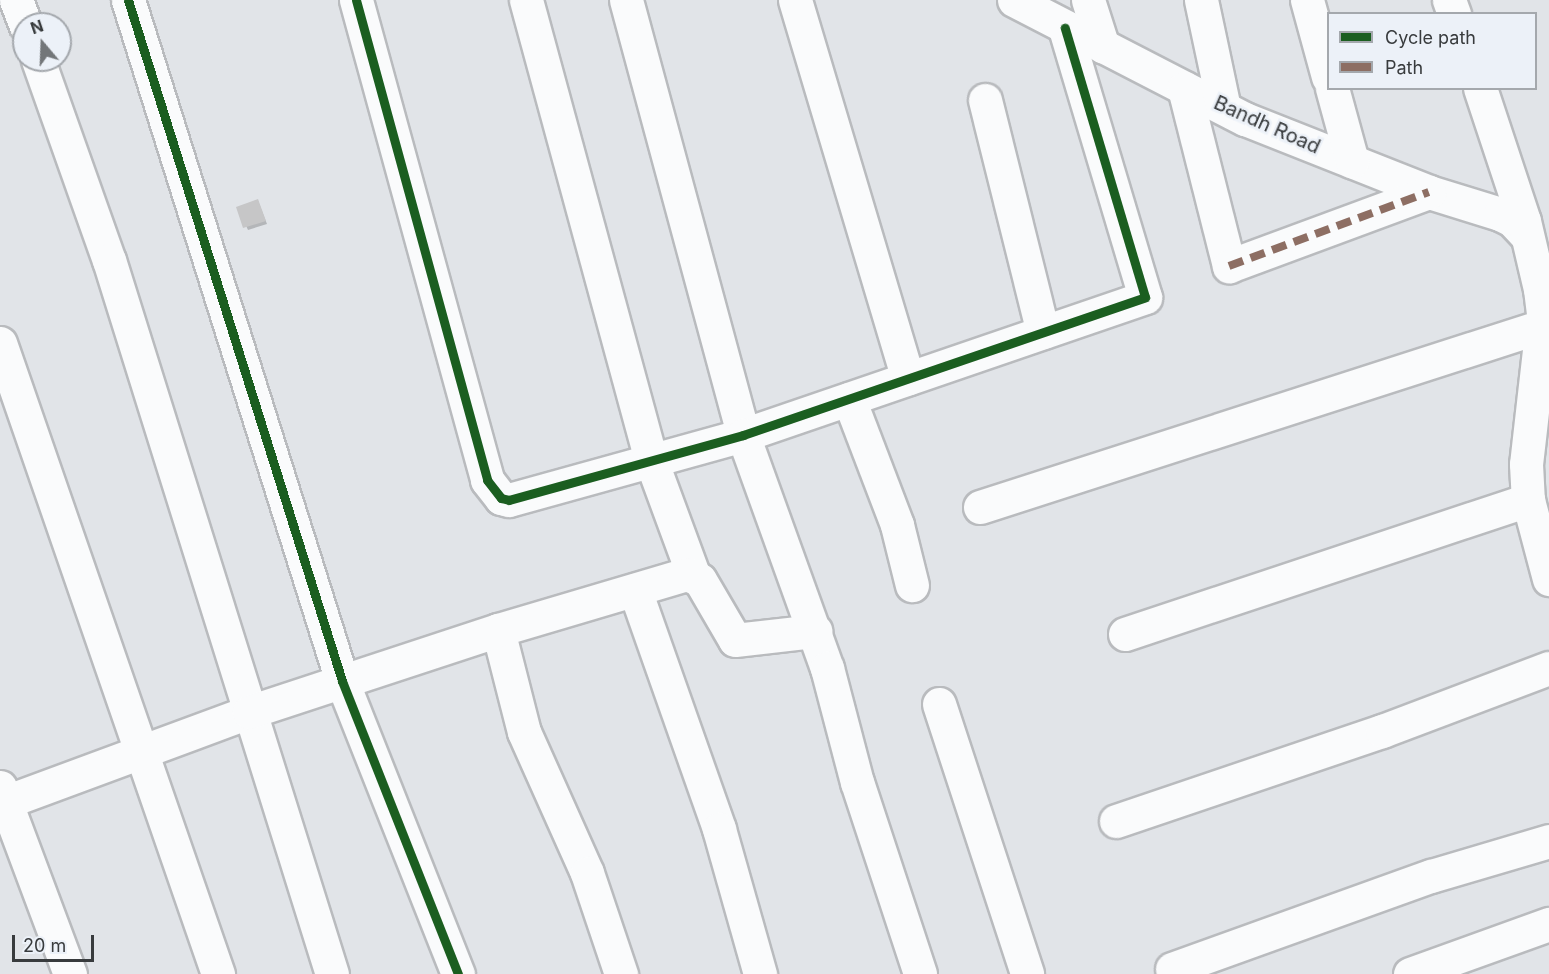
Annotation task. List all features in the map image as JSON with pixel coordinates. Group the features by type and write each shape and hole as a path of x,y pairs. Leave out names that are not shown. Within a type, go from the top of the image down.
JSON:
{"street":[{"path":"129,0 342,681 458,974"},
{"path":"356,0 487,480 501,498 519,501 651,460 743,435 1145,297 1065,28"},
{"path":"526,0 651,460 693,574 735,640 815,631"},
{"path":"626,0 743,435 815,631 857,782 920,974"},
{"path":"795,0 908,378"},
{"name":"Bandh Road","path":"1014,0 1224,108 1429,192 1533,225"},
{"path":"1088,0 1103,47"},
{"path":"1201,0 1224,108"},
{"path":"1307,0 1327,70"},
{"path":"42,72 109,260 332,974"},
{"path":"1184,88 1229,266 1429,192"},
{"path":"1333,90 1352,162"},
{"path":"1481,90 1533,225 1542,326 1527,431 1528,500 1549,579"},
{"path":"985,100 1043,332"},
{"path":"980,507 1542,326"},
{"path":"0,343 218,974"},
{"path":"849,399 897,525 912,585"},
{"path":"1125,634 1528,500"},
{"path":"70,974 2,798 249,712 498,630 693,574"},
{"path":"634,590 719,829 760,974"},
{"path":"498,630 524,732 587,873 621,974"},
{"path":"1116,821 1382,731 1549,668"},
{"path":"939,704 1027,974"},
{"path":"1172,969 1431,876 1549,841"},
{"path":"1410,974 1549,924"}],"building":[{"path":"258,199 266,221 243,228 236,207"}],"marked path":[{"path":"1229,266 1429,192"}],"cycle path":[{"path":"128,0 342,681 458,974"},
{"path":"356,0 487,480 501,498 509,500 743,435 1145,297 1065,28"}]}
